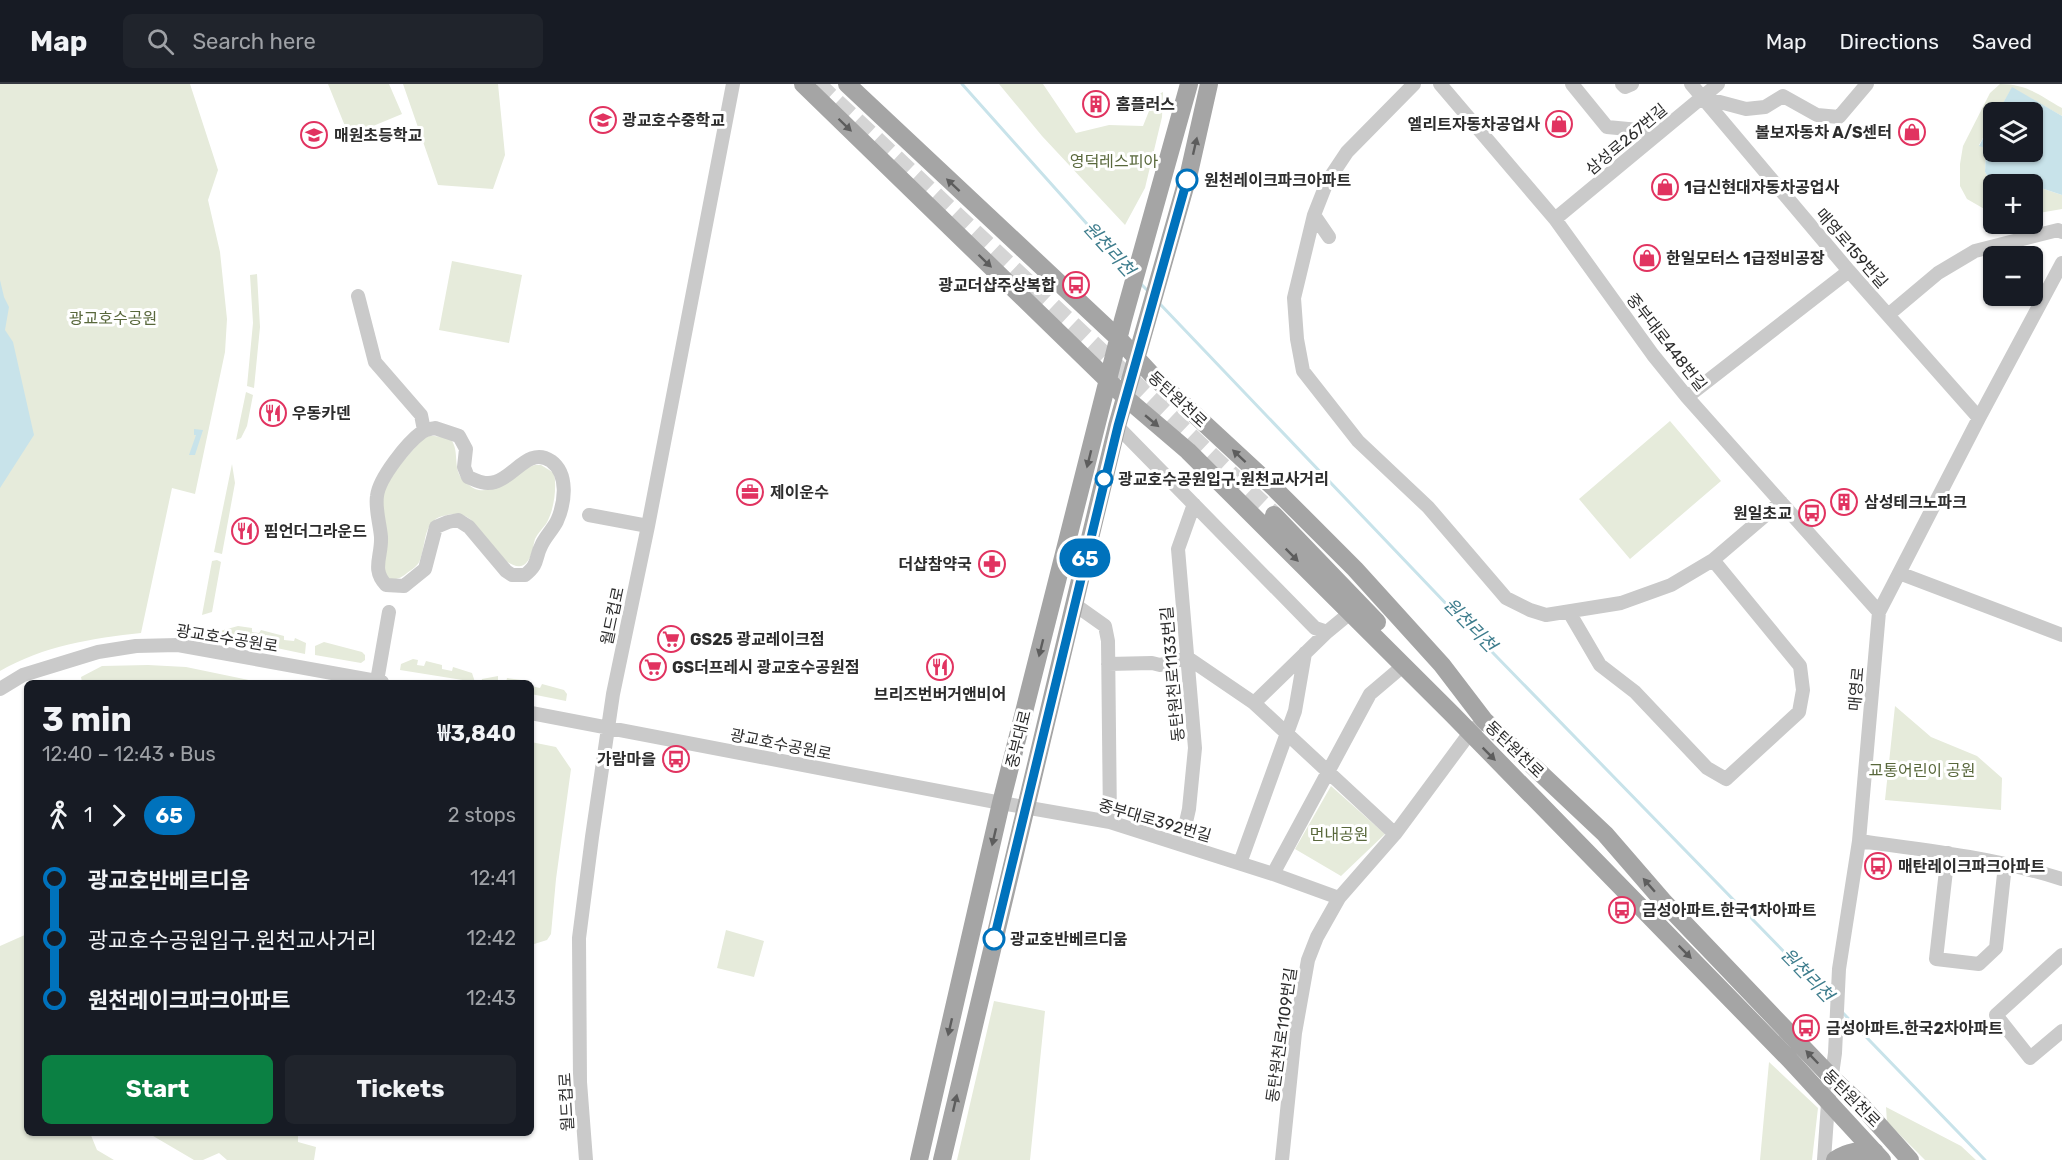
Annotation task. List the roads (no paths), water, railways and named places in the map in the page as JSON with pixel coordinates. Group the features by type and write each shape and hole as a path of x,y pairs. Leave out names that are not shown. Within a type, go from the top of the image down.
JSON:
{"main road":[{"name":"동탄원천로","path":"803,84 1126,398 1188,451 1723,990 1879,1156"},
{"name":"동탄원천로","path":"847,84 1119,339 1139,350 1355,569 1442,665 1484,720 1605,834 1663,901 1832,1078 1860,1104 1910,1160"},
{"name":"중부대로","path":"919,1160 1001,803 1119,339 1189,84"},
{"name":"중부대로","path":"942,1160 1118,426 1189,173 1209,84"},
{"path":"1469,734 1429,677 1277,511 1484,720"},
{"path":"1835,1160 1842,1155 1856,1151 1879,1156"}],"street":[{"name":"월드컵로","path":"585,1160 580,1082 579,938 612,694 648,526 733,84"},
{"path":"1414,84 1347,152 1327,182 1314,215 1294,297 1297,339 1304,371 1358,441 1428,507 1506,598 1546,615 1621,603 1671,585 1713,561 1781,502"},
{"name":"중부대로448번길","path":"1440,84 1555,219 1653,355 1879,612"},
{"path":"1572,84 1607,127 1660,132"},
{"path":"1622,84 1625,87 1632,84"},
{"name":"매영로159번길","path":"1691,84 1849,271 1979,418"},
{"name":"삼성로267번길","path":"1555,219 1718,84"},
{"path":"1701,97 1746,109 1765,107 1783,96 1817,115 1839,117 1867,84"},
{"path":"1314,215 1329,237"},
{"path":"1888,315 1938,273 1975,251 2058,230 2062,232"},
{"name":"매영로","path":"1824,1160 1828,1103 1835,1053 1839,969 1858,841 1879,612 2062,263"},
{"path":"1688,397 1849,271"},
{"path":"358,296 375,362 422,415 424,430"},
{"path":"1118,426 1315,628 1327,632"},
{"path":"435,428 459,436 466,449 464,467 468,477 482,483 496,482 525,461 536,457 550,461 562,472 564,488 558,520 542,545 535,567 525,576 512,575 506,571 469,526 458,520 436,527 425,569 404,586 387,585 379,577 377,567 381,537 377,497 380,483 415,438 424,430 435,428"},
{"name":"동탄원천로1133번길","path":"1181,844 1189,809 1195,748 1178,549 1194,504"},
{"path":"589,515 648,526"},
{"path":"1569,612 1600,665 1635,692 1707,768 1726,779 1799,712 1803,690 1800,666 1766,628 1713,561"},
{"path":"1899,573 2062,635"},
{"path":"1074,604 1105,626 1108,641 1110,822"},
{"path":"380,680 389,612"},
{"path":"1254,703 1327,632 1350,613"},
{"name":"광교호수공원로","path":"0,689 23,675 98,652 158,645 178,645 369,680"},
{"path":"1240,863 1295,711 1305,653"},
{"path":"1108,664 1152,663 1160,665 1188,658 1254,703 1395,834"},
{"path":"1273,874 1370,694 1403,666"},
{"name":"광교호수공원로","path":"534,714 1026,808"},
{"name":"동탄원천로1109번길","path":"1282,1160 1295,1033 1308,960 1317,937 1339,898 1395,834 1469,734 1484,720"},
{"name":"중부대로392번길","path":"1026,808 1110,822 1240,863 1339,898"},
{"path":"1858,841 1948,853 2062,879"},
{"path":"1948,853 1936,959 1979,964 1996,948 2005,865"},
{"path":"2062,955 1996,1015 2030,1058 2062,1031"}],"water":[{"path":"2012,87 2038,102 2004,102"},
{"path":"2043,105 2062,116 2062,195 2043,189 2043,174 1986,174 1985,162 2043,162"},
{"path":"0,280 9,307 5,330 13,342 34,435 0,488"},
{"path":"194,429 203,430 195,455 189,455 196,435 194,435"}],"waterway":[{"name":"원천리천","path":"962,84 1129,271"},
{"name":"원천리천","path":"1139,282 1149,292"},
{"name":"원천리천","path":"1160,304 1495,655 1832,1001"},
{"name":"원천리천","path":"1843,1013 1985,1160"}],"tunnel":[{"path":"817,84 1274,515"}],"place":[{"name":"홈플러스","path":"1096,104"},
{"name":"광교호수중학교","path":"603,120"},
{"name":"엘리트자동차공업사","path":"1559,124"},
{"name":"볼보자동차 A/S센터","path":"1912,132"},
{"name":"매원초등학교","path":"314,135"},
{"name":"원천레이크파크아파트","path":"1187,180"},
{"name":"1급신현대자동차공업사","path":"1665,187"},
{"name":"한일모터스 1급정비공장","path":"1647,258"},
{"name":"광교더샵주상복합","path":"1076,285"},
{"name":"우동카덴","path":"273,413"},
{"name":"광교호수공원입구.원천교사거리","path":"1104,479"},
{"name":"제이운수","path":"750,492"},
{"name":"삼성테크노파크","path":"1844,502"},
{"name":"원일초교","path":"1812,513"},
{"name":"핌언더그라운드","path":"245,531"},
{"name":"더샵참약국","path":"992,564"},
{"name":"GS25 광교레이크점","path":"671,639"},
{"name":"GS더프레시 광교호수공원점","path":"653,667"},
{"name":"브리즈번버거앤비어","path":"940,667"},
{"name":"가람마을","path":"676,759"},
{"name":"매탄레이크파크아파트","path":"1878,866"},
{"name":"금성아파트.한국1차아파트","path":"1622,910"},
{"name":"광교호반베르디움","path":"994,939"},
{"name":"금성아파트.한국2차아파트","path":"1806,1028"}],"park label":[{"name":"영덕레스피아","path":"1114,161"},
{"name":"광교호수공원","path":"113,318"},
{"name":"교통어린이 공원","path":"1922,770"},
{"name":"먼내공원","path":"1339,834"}]}
